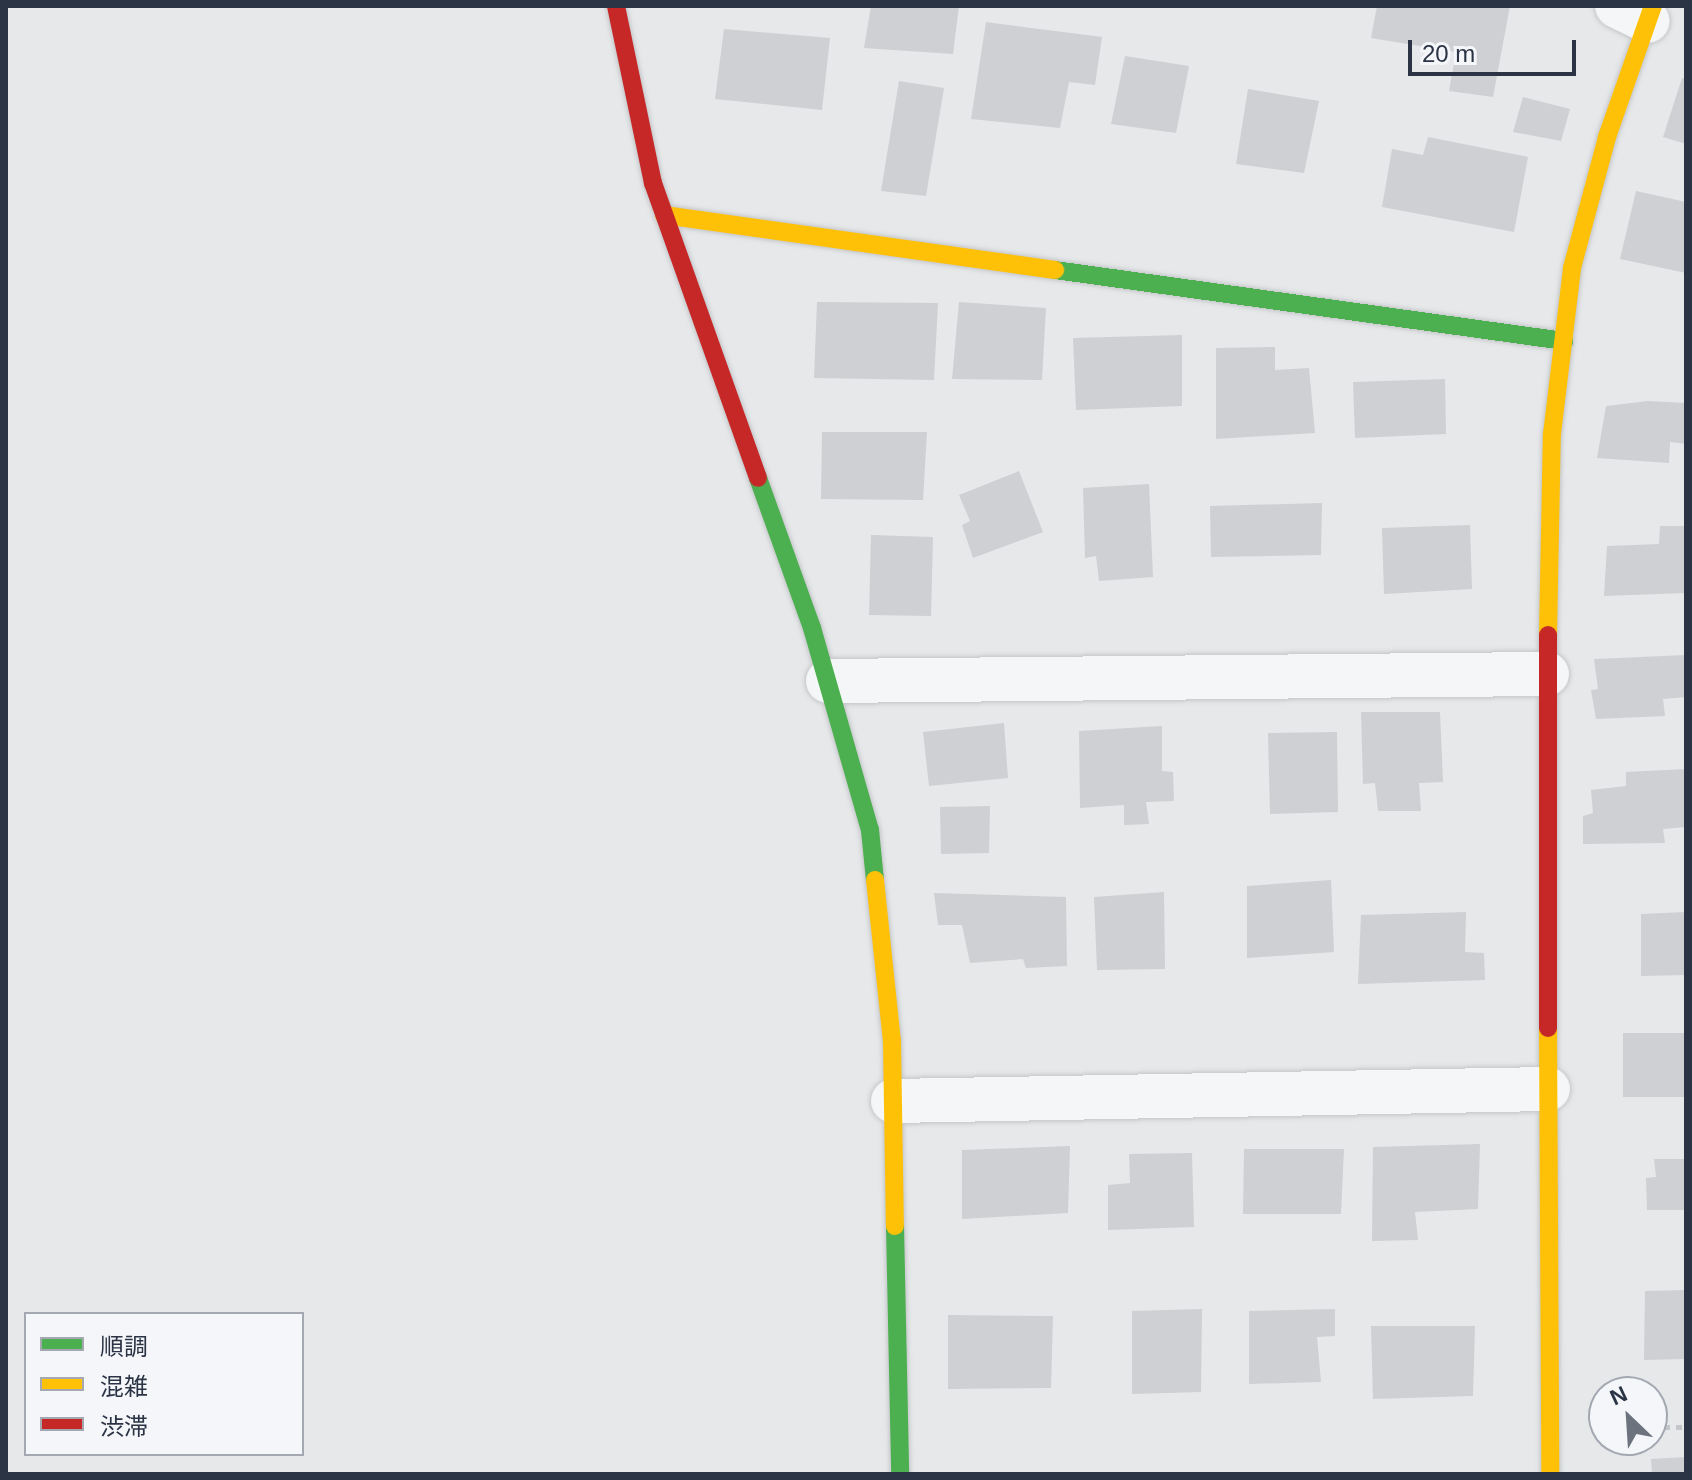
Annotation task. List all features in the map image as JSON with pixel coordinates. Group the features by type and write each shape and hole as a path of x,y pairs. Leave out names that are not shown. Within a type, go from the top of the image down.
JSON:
{"street":[{"path":"616,6 635,110 664,215 828,681 870,830 893,1101 900,1474"},
{"path":"1550,1474 1547,674 1552,434 1572,268 1639,11"},
{"path":"664,215 1564,341"},
{"path":"828,681 1547,674"},
{"path":"893,1101 1548,1089"}],"building":[{"path":"871,6 959,6 953,54 864,48"},
{"path":"1377,6 1510,6 1493,97 1449,91 1456,52 1371,38"},
{"path":"986,22 1102,37 1095,85 1069,82 1060,128 971,119"},
{"path":"724,29 830,38 822,110 715,99"},
{"path":"1125,56 1189,66 1176,133 1111,124"},
{"path":"1682,78 1686,79 1686,144 1663,137"},
{"path":"899,81 944,88 926,196 881,191"},
{"path":"1248,89 1319,101 1304,173 1236,164"},
{"path":"1523,97 1570,109 1561,141 1513,132"},
{"path":"1428,137 1528,157 1514,232 1382,207 1392,149 1423,155"},
{"path":"1636,191 1686,202 1686,273 1620,259"},
{"path":"817,302 938,303 934,380 814,378"},
{"path":"959,302 1046,308 1042,380 952,379"},
{"path":"1182,335 1182,406 1076,410 1073,338"},
{"path":"1275,347 1275,370 1309,368 1315,433 1216,439 1216,348"},
{"path":"1445,379 1446,434 1355,438 1353,382"},
{"path":"1648,401 1686,403 1686,444 1670,442 1669,463 1597,458 1606,406"},
{"path":"822,432 927,432 923,500 821,499"},
{"path":"1019,471 1043,532 973,558 962,525 970,521 959,495"},
{"path":"1149,484 1153,577 1099,581 1096,556 1085,558 1083,488"},
{"path":"1322,503 1321,555 1211,557 1210,506"},
{"path":"1470,525 1472,589 1384,594 1382,528"},
{"path":"1660,526 1686,526 1686,593 1604,596 1607,546 1659,544"},
{"path":"871,535 933,537 931,616 869,615"},
{"path":"1686,655 1686,697 1663,699 1665,716 1596,719 1591,690 1598,689 1594,659"},
{"path":"1361,712 1440,712 1443,782 1419,783 1421,811 1378,811 1375,783 1363,784"},
{"path":"1004,723 1008,778 929,786 923,732"},
{"path":"1162,726 1162,771 1173,772 1174,801 1146,802 1149,824 1124,825 1124,805 1080,808 1079,731"},
{"path":"1337,732 1338,812 1270,814 1268,733"},
{"path":"1686,769 1686,827 1663,829 1665,843 1583,844 1583,816 1593,813 1591,790 1626,786 1626,772"},
{"path":"990,806 989,853 941,854 940,807"},
{"path":"1331,880 1334,952 1247,958 1247,886"},
{"path":"1164,892 1165,969 1097,970 1094,897"},
{"path":"934,893 1066,897 1067,966 1026,968 1023,959 970,963 962,925 938,925"},
{"path":"1466,912 1465,952 1484,953 1485,980 1358,984 1361,915"},
{"path":"1686,912 1686,975 1641,976 1641,914"},
{"path":"1623,1033 1686,1033 1686,1097 1623,1097"},
{"path":"1480,1144 1478,1209 1415,1212 1418,1240 1372,1241 1373,1147"},
{"path":"1070,1146 1068,1213 962,1219 962,1150"},
{"path":"1244,1149 1344,1149 1341,1214 1243,1214"},
{"path":"1192,1153 1194,1227 1108,1230 1108,1185 1130,1183 1129,1154"},
{"path":"1654,1159 1686,1159 1686,1210 1647,1210 1646,1178 1656,1177"},
{"path":"1686,1290 1686,1359 1644,1360 1645,1291"},
{"path":"1202,1309 1201,1392 1132,1394 1132,1311"},
{"path":"1335,1309 1335,1336 1317,1337 1321,1382 1249,1384 1249,1311"},
{"path":"948,1315 1053,1316 1051,1388 948,1389"},
{"path":"1371,1326 1475,1326 1473,1396 1373,1399"},
{"path":"1686,1457 1686,1474 1652,1474 1651,1459"}],"traffic: fast":[{"path":"1055,270 1564,341"},
{"path":"758,478 812,628 870,830 875,880"},
{"path":"895,1226 900,1474"}],"traffic: slow":[{"path":"1548,635 1552,434 1572,268 1607,137 1653,6"},
{"path":"664,215 1055,270"},
{"path":"875,880 892,1042 895,1226"},
{"path":"1548,1028 1550,1474"}],"traffic: jam":[{"path":"616,6 653,183 758,478"},
{"path":"1548,635 1548,1028"}]}
